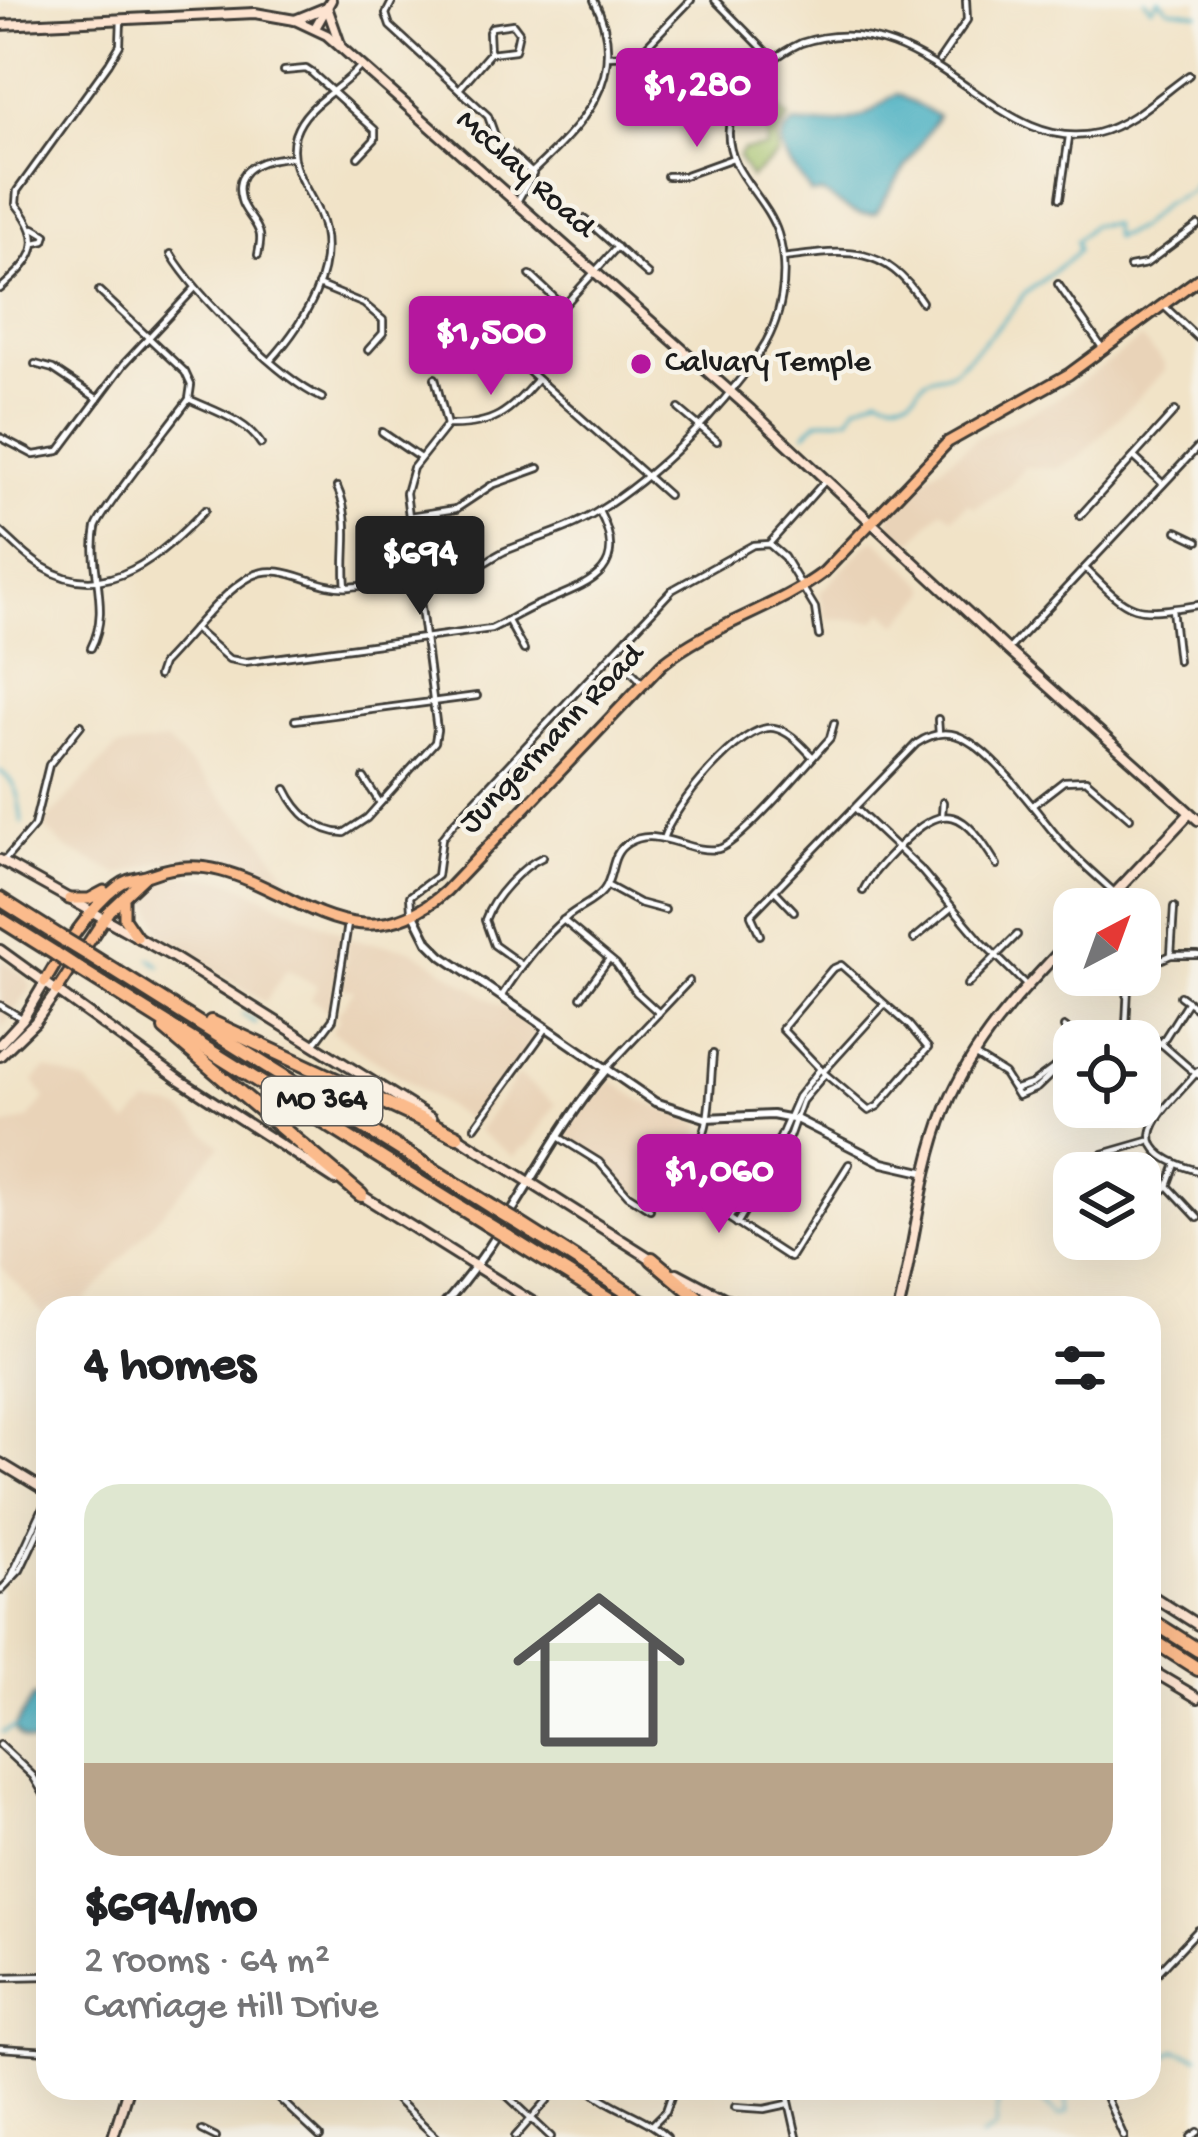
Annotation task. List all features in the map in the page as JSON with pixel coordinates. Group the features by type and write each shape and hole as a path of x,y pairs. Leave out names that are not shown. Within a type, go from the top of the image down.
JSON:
{"highway":[{"name":"MO 364","path":"0,899 633,1296"},
{"name":"MO 364","path":"0,919 603,1296"},
{"path":"150,993 457,1136"},
{"path":"147,1011 174,1039 361,1195"},
{"path":"652,1259 696,1296"},
{"path":"1161,1627 1198,1650"},
{"path":"1161,1646 1198,1669"}],"main road":[{"path":"295,20 329,3"},
{"path":"315,28 329,3"},
{"path":"329,3 341,45"},
{"name":"McClay Road","path":"0,26 255,13 295,20 341,45 1195,814"},
{"name":"Jungermann Road","path":"0,1044 23,1018 92,912 132,877 183,866 225,870 324,918 348,924 376,925 414,914 446,892 642,682 693,641 803,588 824,572 948,442 1041,391 1198,279"},
{"path":"1120,888 1195,814"},
{"path":"2,861 137,937 652,1259 722,1296"},
{"path":"0,1055 40,1015 104,919 145,877"},
{"path":"68,899 89,899 116,888"},
{"path":"129,892 122,911 137,937"},
{"path":"0,950 211,1101 522,1296"},
{"path":"901,1296 946,1108 1003,1012 1053,958"},
{"path":"40,1015 59,1005 80,1009"},
{"path":"0,1463 36,1486"},
{"path":"1161,1602 1198,1625"},
{"path":"1161,1677 1198,1698"},
{"path":"113,2137 124,2100"}],"street":[{"path":"393,0 386,14 390,26 488,116 497,141 533,174"},
{"path":"509,194 584,118 602,85 607,56 603,21 594,0"},
{"path":"607,56 638,55 691,0"},
{"path":"715,0 773,59"},
{"path":"940,61 967,20 966,0"},
{"path":"0,289 27,261 35,243 34,228 16,204 16,191 109,63 119,45 121,19"},
{"path":"459,89 490,53 515,50 519,32 513,24 488,32 490,53"},
{"path":"158,676 162,664 234,589 264,571 333,588 470,571 502,552 598,512 647,477 729,391 772,331 781,304 783,258 769,213 733,158 730,118 741,91 773,59 818,37 861,32 909,43 1044,130 1069,137 1113,128 1189,75"},
{"path":"271,360 303,320 318,285 324,249 322,223 293,157 296,132 302,120 363,64"},
{"path":"284,71 306,69 379,135 358,157"},
{"path":"1060,198 1069,137"},
{"path":"258,255 261,237 241,200 242,180 261,160 293,157"},
{"path":"667,176 683,176 733,158"},
{"path":"518,202 533,174"},
{"path":"585,219 648,274"},
{"path":"1130,267 1146,264 1198,225"},
{"path":"516,359 616,247"},
{"path":"783,258 831,251 864,253 888,265 922,302"},
{"path":"171,254 196,288 271,360 306,391 322,398"},
{"path":"530,275 562,305"},
{"path":"0,277 7,283"},
{"path":"1058,284 1103,349"},
{"path":"318,285 364,304 389,326 368,350"},
{"path":"0,437 34,455 50,454 71,439 148,336 196,288"},
{"path":"91,648 101,620 95,541 100,517 189,399 191,385 185,372 99,290"},
{"path":"1163,304 1198,338"},
{"path":"481,329 668,495"},
{"path":"35,364 53,369 98,399"},
{"path":"435,378 447,425"},
{"path":"447,425 498,418 537,380"},
{"path":"189,399 232,418 261,444"},
{"path":"679,409 717,441"},
{"path":"1080,516 1175,411"},
{"path":"286,789 292,803 317,826 339,833 359,826 434,742 408,480 447,425"},
{"path":"382,432 420,458"},
{"path":"1008,650 1198,447"},
{"path":"1134,457 1163,484"},
{"path":"410,516 456,508 491,485 539,468"},
{"path":"769,544 826,480"},
{"path":"337,487 347,516 346,587"},
{"path":"0,531 53,573 100,579 125,574 155,559 205,510"},
{"path":"196,630 229,659 244,662 479,632 585,586 605,566 612,545 598,512"},
{"path":"1178,531 1198,541"},
{"path":"820,635 815,608 781,552 769,544 753,545 678,585 452,825 442,838 437,875 410,896 428,942 442,956 655,1102 705,1118 755,1114 792,1119 866,1156 928,1173"},
{"path":"612,545 623,545"},
{"path":"1084,568 1126,608 1144,612 1198,605"},
{"path":"1172,609 1178,661"},
{"path":"508,621 524,650"},
{"path":"286,642 289,656"},
{"path":"613,653 642,682"},
{"path":"295,720 477,696"},
{"path":"938,719 939,734"},
{"path":"501,997 522,965 563,920 608,886 616,855 626,844 642,837 701,848 728,845 830,738 834,723"},
{"path":"2,861 34,826 50,764 81,725"},
{"path":"663,839 675,810 752,730 779,730 813,757"},
{"path":"760,935 752,915 916,744 939,734 966,740 1015,783 1065,847 1110,888"},
{"path":"1071,767 1072,779"},
{"path":"364,778 380,803"},
{"path":"1033,806 1059,784 1086,780 1130,818"},
{"path":"942,815 943,802"},
{"path":"854,807 1027,986"},
{"path":"862,891 922,822 942,815 961,820 998,865"},
{"path":"339,833 339,842"},
{"path":"522,965 494,945 485,920 492,905 543,856"},
{"path":"608,886 639,903 665,910"},
{"path":"776,891 794,910"},
{"path":"914,939 952,907"},
{"path":"1172,955 1174,907"},
{"path":"563,920 609,959 659,1013"},
{"path":"314,1045 333,1018 348,924"},
{"path":"967,985 1017,935"},
{"path":"1161,960 1172,955 1198,955"},
{"path":"580,998 609,959"},
{"path":"844,967 926,1042 925,1055 869,1111 823,1071 782,1029 832,969 844,967"},
{"path":"450,1296 606,1070 689,981"},
{"path":"1180,996 1198,1009"},
{"path":"1188,1001 1161,1044 1197,1073 1149,1128 1148,1141 1159,1155 1198,1171"},
{"path":"737,1224 792,1119 798,1096 886,1004"},
{"path":"0,1005 23,1018"},
{"path":"475,1127 546,1029"},
{"path":"557,1136 598,1162 628,1195 647,1207 656,1189 698,1152 706,1131 713,1054"},
{"path":"974,1054 1004,1074 1017,1092 1053,1069"},
{"path":"729,1219 792,1119"},
{"path":"1109,1152 1148,1141"},
{"path":"670,1180 790,1258 849,1164"},
{"path":"1161,1192 1176,1165"},
{"path":"1168,1186 1198,1218"},
{"path":"10,1579 36,1521"},
{"path":"0,1591 20,1570 36,1536"},
{"path":"0,1745 36,1781"},
{"path":"1161,1969 1198,1930"},
{"path":"0,1977 36,1976"},
{"path":"0,2048 36,2050"},
{"path":"281,2100 320,2137"},
{"path":"397,2100 436,2137"},
{"path":"512,2100 551,2137"},
{"path":"515,2137 546,2100"},
{"path":"602,2100 653,2124 667,2137"},
{"path":"653,2124 670,2100"},
{"path":"788,2100 797,2137"},
{"path":"1107,2100 1124,2137"},
{"path":"735,2107 765,2109 788,2104"},
{"path":"202,2130 216,2137"},
{"path":"1191,2137 1198,2132"}],"shaded area":[{"path":"1141,339 1165,370 1080,457 1057,468 1024,467 1009,486 975,508 969,503 952,517 942,509 909,545 889,526 891,514 914,487 977,438 1053,401"},
{"path":"877,540 928,587 927,594 898,624 884,611 876,621 826,618 820,593 870,541"},
{"path":"166,741 261,837 289,879 285,888 225,861 202,858 163,861 120,875 65,848 42,825 116,748"},
{"path":"175,874 228,880 342,933 331,1012 311,999 317,986 287,969 265,1002 164,938 148,886"},
{"path":"348,939 411,949 539,1031 474,1124 331,1031 354,990 343,989"},
{"path":"0,959 26,977 31,988 0,1030"},
{"path":"46,1068 86,1083 128,1124 147,1104 171,1106 220,1146 89,1296 36,1296 36,1306 0,1265 0,1127 29,1119 45,1099 34,1081"},
{"path":"518,1075 556,1104 527,1147 514,1157 478,1131"},
{"path":"611,1080 644,1102 703,1124 691,1153 645,1197 633,1194 601,1159 567,1133"}],"green space":[{"path":"752,85 789,118 777,134 778,155 750,178 738,157 743,150 766,148 769,128 766,113 738,107"}],"water":[{"path":"897,94 938,116 876,213 861,214 822,193 811,194 782,149 786,131 795,123 855,119"},
{"path":"36,1696 36,1743 24,1739 15,1727"}],"waterway":[{"path":"1145,0 1151,8 1159,0"},
{"path":"1160,0 1168,9 1198,13"},
{"path":"805,433 818,421 849,417 857,405 879,395 909,397 929,378 952,371 1022,296 1073,256 1078,250 1076,241 1092,225 1111,224 1114,238 1138,228 1165,203 1190,191 1198,168"},
{"path":"0,771 15,787 22,823"},
{"path":"150,958 160,966"},
{"path":"242,1014 255,1023"},
{"path":"3,1732 15,1727"},
{"path":"1161,2060 1175,2050 1198,2057"},
{"path":"981,2137 996,2128 998,2100"},
{"path":"1042,2100 1059,2116 1068,2112 1066,2100"}],"place":[{"name":"Calvary Temple","path":"641,364"}]}
